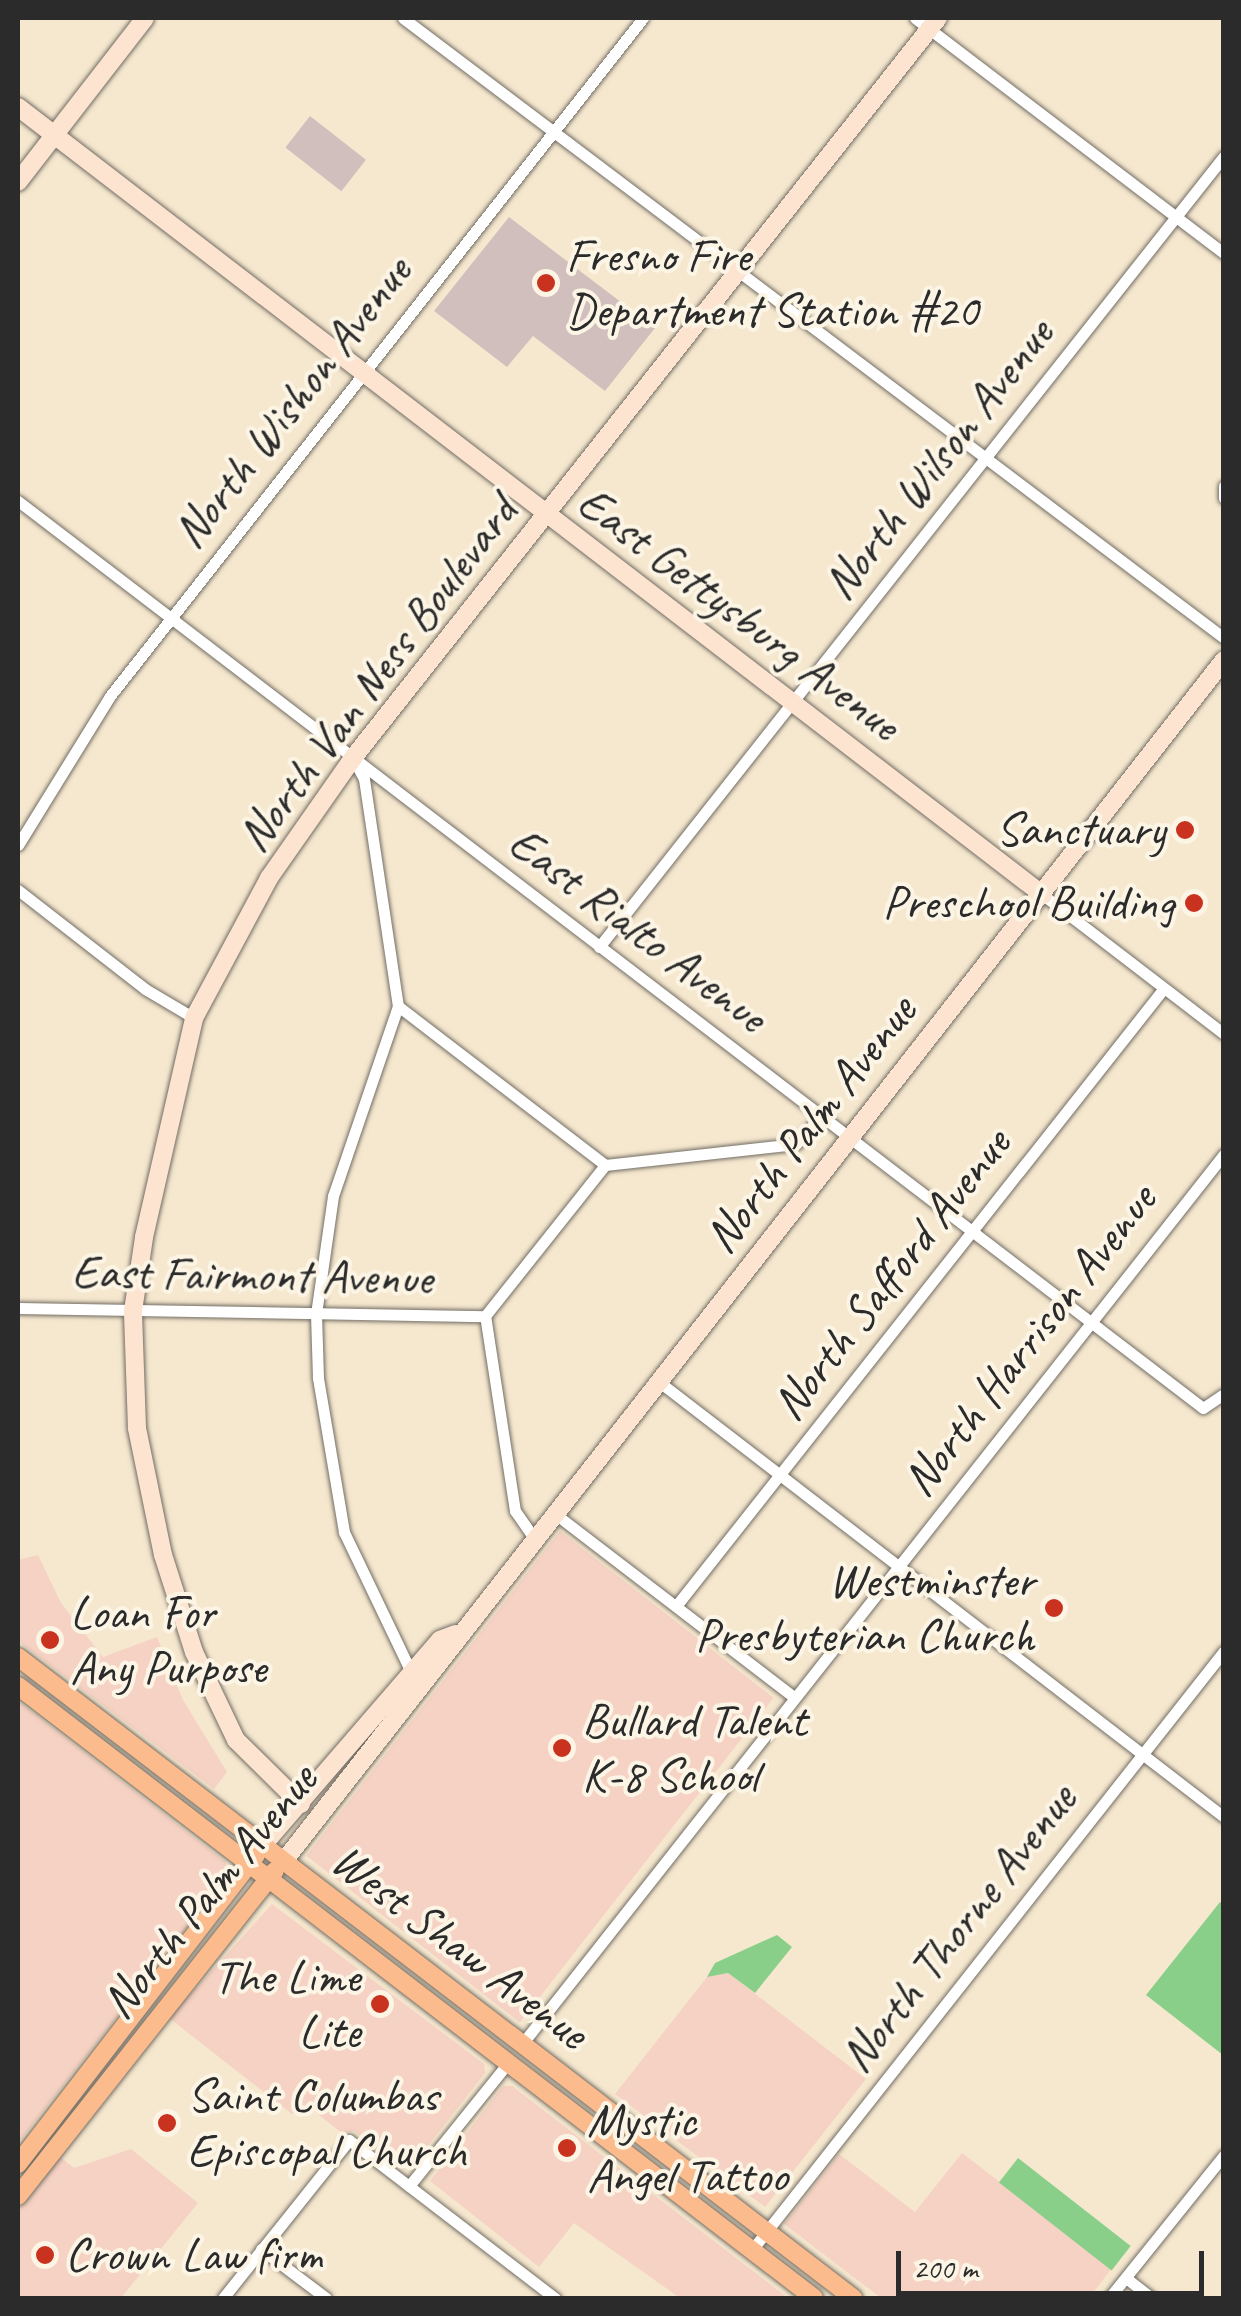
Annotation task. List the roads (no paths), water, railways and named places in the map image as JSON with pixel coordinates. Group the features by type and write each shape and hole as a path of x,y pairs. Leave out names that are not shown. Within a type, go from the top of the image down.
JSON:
{"main road":[{"name":"West Shaw Avenue","path":"18,1657 853,2298"},
{"path":"18,1672 43,1692 68,1696"},
{"name":"West Shaw Avenue","path":"18,1686 814,2298"},
{"name":"North Palm Avenue","path":"18,2164 263,1845"},
{"name":"North Palm Avenue","path":"18,2196 284,1861"},
{"path":"460,2026 474,2023 507,2048 522,2044"},
{"path":"508,2063 525,2062 560,2088 604,2106"}],"street":[{"path":"18,182 146,18"},
{"path":"402,18 1224,638"},
{"name":"North Wishon Avenue","path":"18,845 64,761 170,617 643,18"},
{"path":"928,21 1224,253"},
{"name":"North Van Ness Boulevard","path":"301,1804 236,1740 177,1604 137,1428 133,1311 156,1168 194,1018 269,878 353,758 547,518 928,21"},
{"name":"East Gettysburg Avenue","path":"18,107 547,518 1224,1034"},
{"name":"North Wilson Avenue","path":"599,947 1224,156"},
{"path":"1224,486 1224,498"},
{"name":"East Rialto Avenue","path":"18,501 1203,1408 1215,1405 1224,1394"},
{"name":"North Palm Avenue","path":"284,1861 453,1648 456,1634 1042,896 1224,660"},
{"path":"353,758 364,779 398,1006 342,1156 316,1314 325,1446 338,1511 386,1630 412,1674"},
{"path":"18,890 145,989 194,1018"},
{"name":"North Safford Avenue","path":"676,1606 1164,988"},
{"path":"398,1006 605,1165 796,1144 822,1116"},
{"name":"North Harrison Avenue","path":"522,2044 1224,1154"},
{"path":"534,1538 515,1511 485,1316 605,1165"},
{"name":"East Fairmont Avenue","path":"18,1308 485,1316"},
{"path":"658,1381 1224,1817"},
{"path":"554,1513 794,1697"},
{"name":"North Palm Avenue","path":"263,1845 440,1640 456,1634"},
{"name":"North Thorne Avenue","path":"751,2251 1224,1650"},
{"path":"409,2186 508,2063"},
{"path":"222,2298 348,2140 555,2298"},
{"path":"1109,2298 1224,2154"},
{"path":"261,2248 326,2298"},
{"path":"1126,2278 1152,2298"}],"place":[{"name":"Fresno Fire Department Station #20","path":"546,283"},
{"name":"Sanctuary","path":"1185,830"},
{"name":"Preschool Building","path":"1194,903"},
{"name":"Westminster Presbyterian Church","path":"1054,1608"},
{"name":"Loan For Any Purpose","path":"50,1640"},
{"name":"Bullard Talent K-8 School","path":"562,1748"},
{"name":"The Lime Lite","path":"380,2004"},
{"name":"Saint Columbas Episcopal Church","path":"167,2123"},
{"name":"Mystic Angel Tattoo","path":"567,2148"},
{"name":"Crown Law firm","path":"45,2255"}]}
